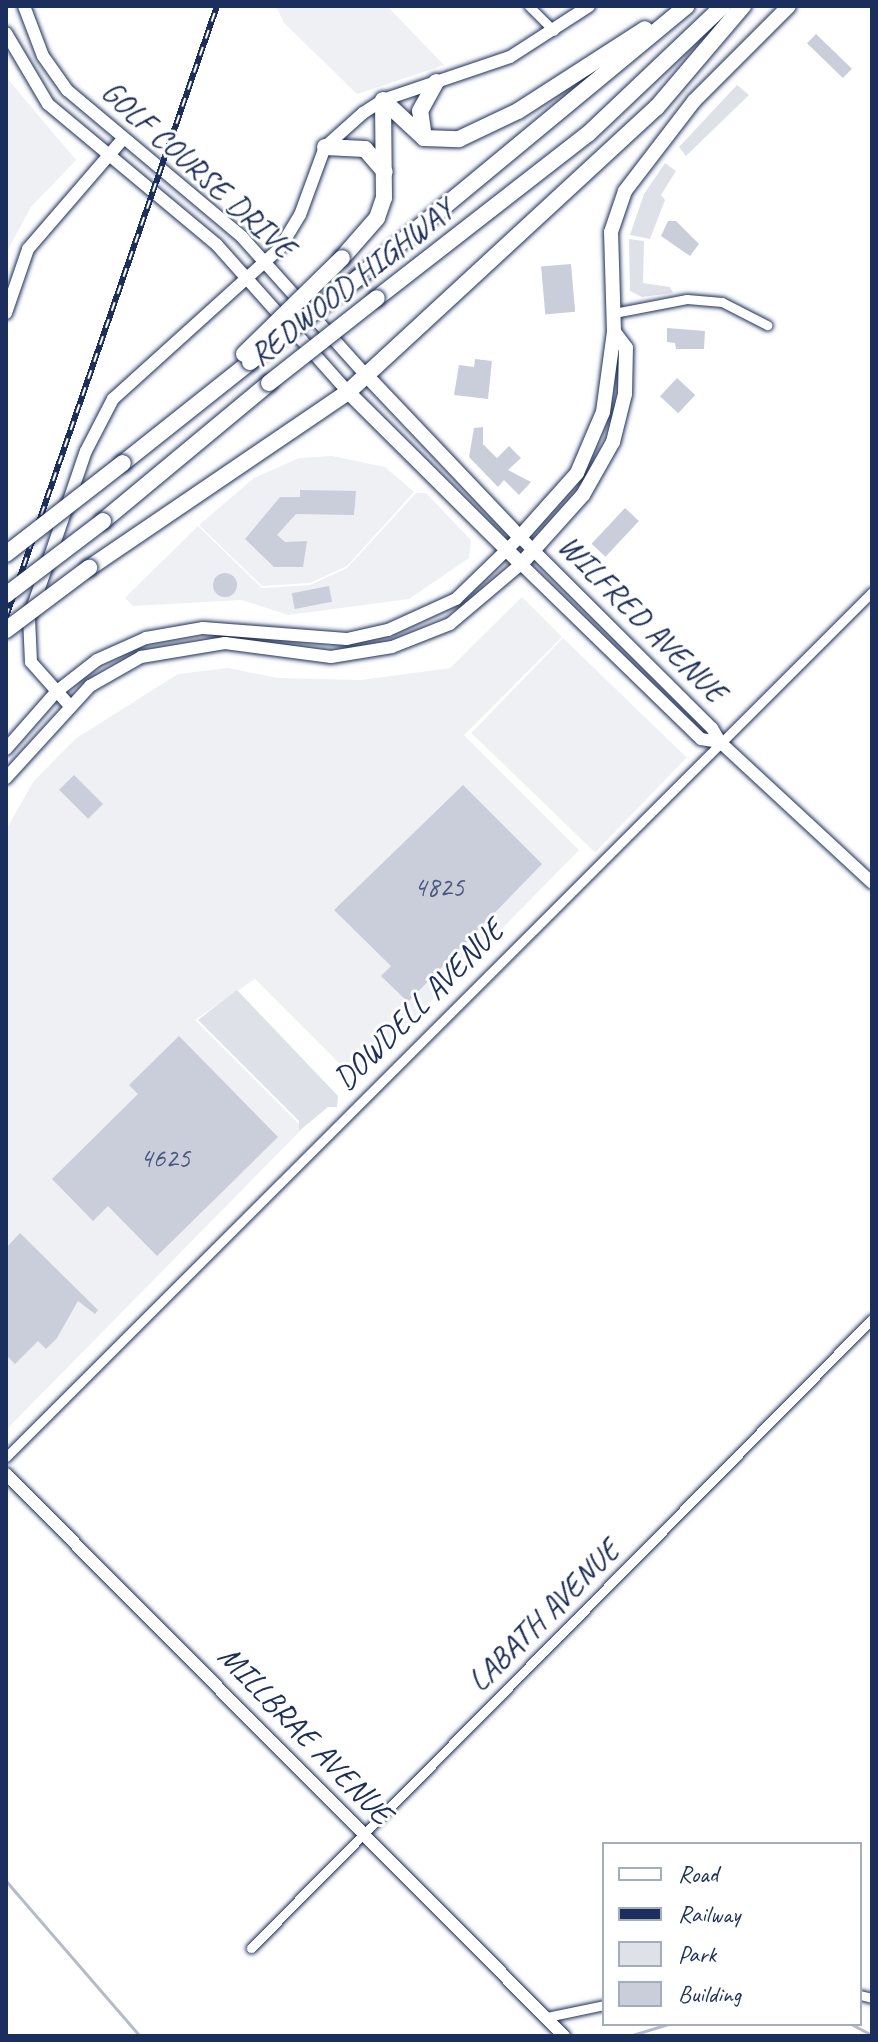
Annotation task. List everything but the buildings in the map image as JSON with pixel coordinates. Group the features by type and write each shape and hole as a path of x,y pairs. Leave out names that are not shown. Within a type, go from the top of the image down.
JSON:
{"highway":[{"path":"383,100 424,138 476,134 680,6"},
{"name":"REDWOOD HIGHWAY","path":"6,554 192,407 247,358 359,277 687,6"},
{"name":"REDWOOD HIGHWAY","path":"6,595 103,521 269,383 588,134 723,6"},
{"path":"6,630 89,568 348,392 657,107 743,6"},
{"path":"424,138 420,111 436,82"},
{"path":"247,358 377,218 385,173 383,100"},
{"path":"325,147 365,149 385,173"}],"main road":[{"path":"520,537 557,499 589,450 603,412 614,332 611,232 633,176 694,101 789,6"},
{"path":"521,564 583,495 613,442 625,394 626,348 614,332"},
{"name":"GOLF COURSE DRIVE","path":"366,375 520,537"},
{"name":"GOLF COURSE DRIVE","path":"348,392 507,551"},
{"name":"WILFRED AVENUE","path":"507,551 521,564"}],"street":[{"name":"GOLF COURSE DRIVE","path":"24,6 43,56 67,90 265,262 366,375"},
{"path":"529,6 554,31"},
{"path":"70,706 31,662 29,618 99,421 127,383 250,276 290,235 325,147 383,100 510,57 589,6"},
{"name":"GOLF COURSE DRIVE","path":"6,33 48,104 250,276 348,392"},
{"path":"6,313 28,249 122,140"},
{"path":"614,313 687,299 722,302 767,325"},
{"path":"6,749 56,692 97,660 146,638 203,628 347,639 388,630 456,599 520,537"},
{"name":"WILFRED AVENUE","path":"520,537 712,728 720,742"},
{"path":"6,778 70,706 113,671 153,654 225,643 331,657 392,647 450,624 521,564"},
{"name":"WILFRED AVENUE","path":"521,564 701,739 720,742"},
{"name":"DOWDELL AVENUE","path":"6,1457 872,592"},
{"path":"388,630 392,647"},
{"path":"266,647 268,631"},
{"path":"146,638 153,654"},
{"path":"720,742 872,883"},
{"name":"LABATH AVENUE","path":"251,1948 362,1832 683,1516 872,1319"},
{"name":"MILLBRAE AVENUE","path":"6,1474 561,2033"},
{"path":"547,2017 602,2005"}],"shaded area":[{"path":"276,6 387,6 444,65 357,94 284,23"},
{"path":"6,77 76,160 31,207 6,253"},
{"path":"332,456 385,467 414,492 347,566 310,583 262,586 199,525 254,478 299,458"},
{"path":"416,493 426,493 471,540 469,558 409,599 288,615 242,600 133,606 125,598 198,526 262,588 310,585 347,568"},
{"path":"522,597 562,637 464,735 579,850 355,1079 255,979 195,1020 303,1128 6,1430 6,830 33,782 75,739 178,674 228,668 277,678 361,680 450,668"},
{"path":"563,638 687,757 595,852 471,733"}],"green space":[{"path":"737,85 749,95 686,156 679,147"},
{"path":"665,163 676,171 661,195 665,200 650,239 630,235 644,194"},
{"path":"629,239 644,241 643,283 670,287 673,293 642,297 630,291"},
{"path":"237,990 338,1096 337,1107 328,1107 299,1131 299,1121 198,1020"}],"waterway":[{"path":"6,1881 140,2036"},
{"path":"629,2036 662,2026"},
{"path":"855,2026 872,2035"}],"railway":[{"path":"6,617 217,6"}]}
